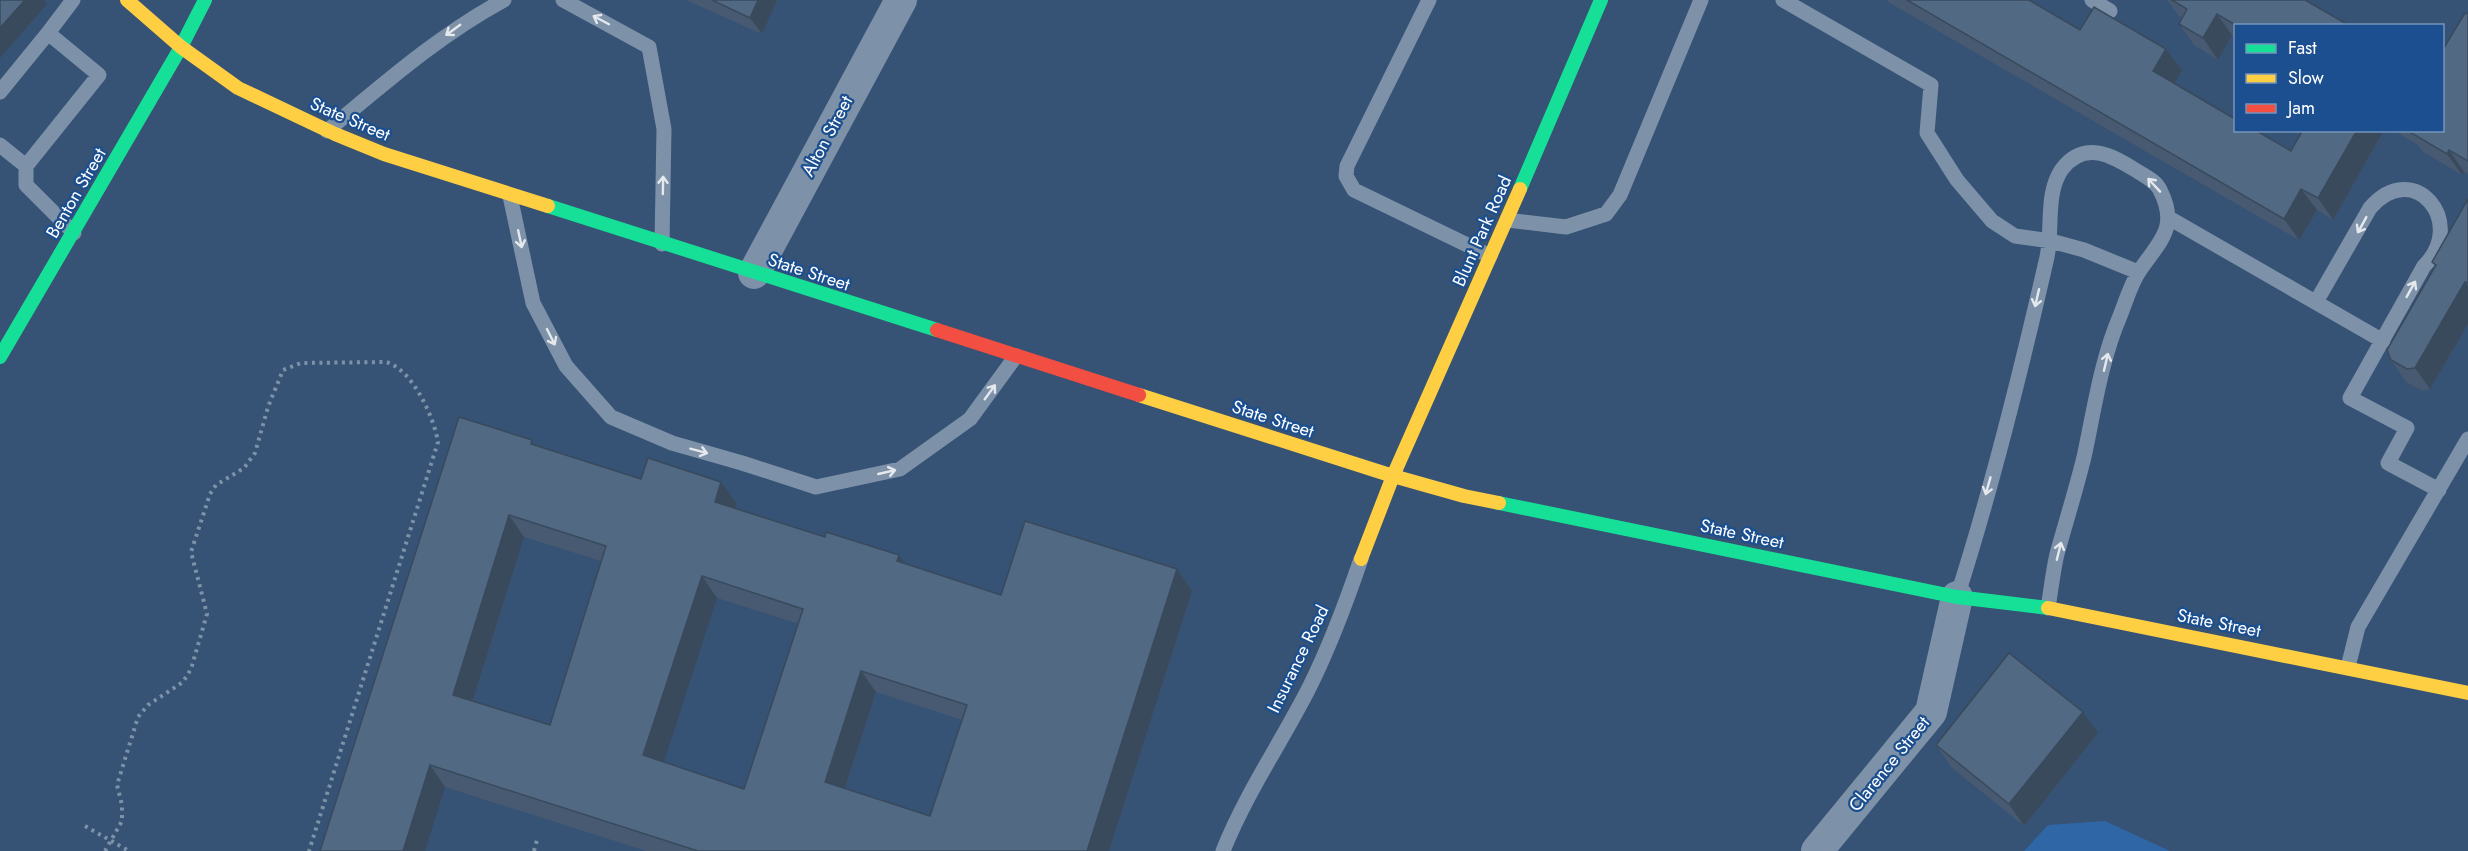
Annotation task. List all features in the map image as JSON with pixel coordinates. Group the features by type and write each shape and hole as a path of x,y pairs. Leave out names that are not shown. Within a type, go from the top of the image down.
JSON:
{"main road":[{"name":"State Street","path":"127,0 181,47 238,88 327,131 384,154 1393,476 1474,498 1957,597 2048,608 2468,693"},
{"name":"Benton Street","path":"0,357 181,47 205,0"},
{"name":"Blunt Park Road","path":"1393,476 1507,220 1601,0"},
{"name":"Insurance Road","path":"1361,560 1393,476"}],"street":[{"name":"Alton Street","path":"754,273 901,0"},
{"name":"Clarence Street","path":"1818,851 1931,712 1957,597"}],"lane":[{"path":"0,92 73,0"},
{"path":"327,131 459,25 504,0"},
{"path":"563,0 649,47 664,129 662,243"},
{"path":"1429,0 1347,166 1346,176 1354,190 1490,256"},
{"path":"1507,220 1566,227 1606,214 1620,195 1701,0"},
{"path":"1783,0 1931,85 1927,133 1973,201 1992,221 2015,236 2051,241 2084,250 2139,272"},
{"path":"2092,0 2110,10"},
{"path":"48,33 99,75 26,166 26,185 74,232"},
{"path":"0,145 26,166"},
{"path":"1957,597 2012,404 2051,241 2055,182 2071,161 2092,152 2103,152 2118,158 2158,186 2165,200 2169,218 2163,239 2139,272 2113,332 2079,477 2057,556 2048,608"},
{"path":"2316,302 2370,208 2379,198 2403,189 2415,190 2438,205 2444,218 2446,232 2443,245 2435,257 2424,266 2350,398 2407,428 2388,463 2439,490"},
{"path":"510,195 533,303 566,366 611,417 672,443 816,487 900,469 970,419 1016,356"},
{"path":"2169,218 2383,341"},
{"path":"2348,667 2358,627 2468,439"},
{"name":"Insurance Road","path":"1223,851 1255,782 1309,688 1341,617 1361,560"}],"path":[{"path":"105,851 122,821 122,805 117,785 138,717 148,705 183,682 191,669 207,614 191,552 210,494 216,485 250,462 255,453 272,394 283,370 301,363 374,361 396,365 415,387 436,432 438,442 309,851"},
{"path":"85,826 129,851"},
{"path":"534,851 537,840"}],"shaded area":[{"path":"2105,821 2170,851 2024,851 2048,825"}],"building":[{"path":"0,0 25,0 0,28"},
{"path":"712,0 758,0 750,18"},
{"path":"1907,0 2029,0 2080,30 2094,7 2166,49 2153,71 2234,118 2234,132 2258,132 2291,151 2302,132 2356,132 2318,198 2301,189 2284,219"},
{"path":"2172,0 2305,0 2347,24 2234,24 2217,14 2203,38 2179,24 2187,9"},
{"path":"2465,13 2468,14 2468,161 2449,150 2447,154 2410,132 2444,132 2444,48"},
{"path":"2468,199 2468,283 2465,282 2415,368 2407,369 2391,360 2387,350 2436,265 2432,262"},
{"path":"459,417 532,440 531,444 641,479 648,458 721,482 715,502 825,537 826,532 899,555 897,561 1001,595 1025,521 1177,569 1087,851 698,851 430,765 403,851 320,851","holes":["509,515 606,546 550,725 453,695","702,576 803,609 744,789 643,755","861,671 967,705 930,816 825,782"]},
{"path":"2009,653 2083,712 2009,804 1936,745"}],"traffic: fast":[{"path":"0,357 181,47 205,0"},
{"path":"1520,189 1601,0"},
{"path":"548,206 937,330"},
{"path":"1499,503 1957,597 2048,608"}],"traffic: slow":[{"path":"127,0 181,47 238,88 335,134 384,154 548,206"},
{"path":"1361,559 1393,476 1520,189"},
{"path":"1139,395 1393,476 1464,496 1499,503"},
{"path":"2048,608 2468,693"}],"traffic: jam":[{"path":"937,330 1139,395"}]}
